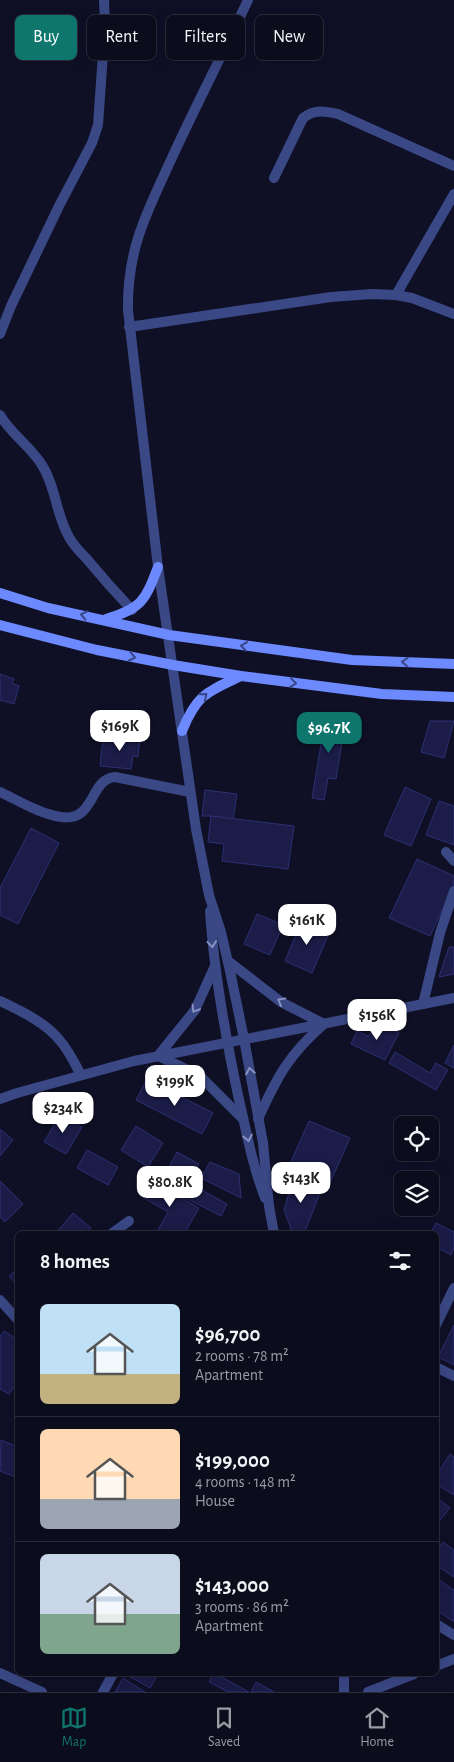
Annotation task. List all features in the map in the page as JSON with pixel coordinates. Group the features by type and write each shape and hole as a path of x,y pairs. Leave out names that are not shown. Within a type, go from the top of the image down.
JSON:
{"main road":[{"path":"105,619 132,610 149,592 158,567"},
{"path":"0,593 48,608 105,619 169,635 352,660 454,664"},
{"path":"0,625 97,650 241,676 382,694 454,697"},
{"path":"182,731 189,713 199,699 241,676"}],"street":[{"path":"0,334 4,314 92,144 98,125 105,25 104,0"},
{"path":"248,0 188,121 147,212 136,242 128,286 129,327 150,488 158,567 190,792 209,895 228,961 244,1039 265,1161 273,1231"},
{"path":"274,178 303,118 311,112 321,111 338,114 454,166"},
{"path":"396,295 454,194"},
{"path":"129,327 331,297 372,294 412,298 454,314"},
{"path":"0,415 42,465 52,487 60,516 69,538 132,610"},
{"path":"0,792 50,815 72,817 81,813 89,805 103,781 109,777 190,792"},
{"path":"446,852 454,861"},
{"path":"422,1004 440,933 454,891"},
{"path":"209,895 215,964 227,1042 255,1172 269,1206"},
{"path":"228,961 282,1002 324,1024"},
{"path":"158,1056 195,1010 203,996 215,964"},
{"path":"0,1099 82,1075 158,1056 454,998"},
{"path":"0,1001 13,1007 51,1032 61,1041 82,1075"},
{"path":"258,1119 284,1066 305,1040 324,1024"},
{"path":"158,1056 199,1075 244,1120"},
{"path":"115,1231 129,1221"},
{"path":"439,1319 454,1288"},
{"path":"0,1300 15,1317"},
{"path":"439,1368 454,1376"},
{"path":"439,1626 454,1635"},
{"path":"439,1665 454,1659"},
{"path":"0,1673 42,1692"},
{"path":"102,1692 112,1676"},
{"path":"344,1676 344,1692"},
{"path":"368,1692 409,1676"}],"building":[{"path":"0,674 14,679 12,683 19,686 14,704 0,700"},
{"path":"326,714 346,717 336,779 328,778 324,800 312,798"},
{"path":"430,721 454,721 444,758 421,752"},
{"path":"119,735 140,737 138,757 133,756 131,769 100,766 103,737 118,739"},
{"path":"405,787 431,799 411,846 384,835"},
{"path":"205,790 237,794 233,820 202,816"},
{"path":"439,801 454,806 454,845 426,835"},
{"path":"211,816 294,826 288,869 222,861 224,844 208,842"},
{"path":"31,828 59,843 18,924 0,915 0,888"},
{"path":"417,859 454,876 454,885 430,936 389,918"},
{"path":"257,914 283,925 270,955 244,944"},
{"path":"302,920 330,931 312,973 285,961"},
{"path":"449,947 454,947 454,974 439,977"},
{"path":"380,1023 399,1033 385,1060 351,1044 357,1031 368,1036"},
{"path":"454,1045 454,1068 445,1063"},
{"path":"395,1052 430,1073 436,1063 448,1070 436,1090 389,1063"},
{"path":"147,1079 213,1113 202,1134 136,1100"},
{"path":"60,1115 82,1127 66,1154 44,1142"},
{"path":"309,1121 350,1138 330,1183 289,1166"},
{"path":"136,1126 163,1143 148,1167 121,1150"},
{"path":"0,1129 13,1140 0,1156"},
{"path":"87,1150 118,1167 108,1185 77,1168"},
{"path":"177,1152 199,1164 189,1183 227,1204 221,1216 178,1194 182,1185 164,1176"},
{"path":"210,1162 239,1174 241,1198 201,1178"},
{"path":"294,1175 322,1188 305,1231 292,1231 284,1210"},
{"path":"149,1179 199,1208 186,1231 160,1231 158,1230 168,1212 139,1195"},
{"path":"0,1181 23,1204 5,1222 0,1217"},
{"path":"73,1213 91,1228 88,1231 58,1231"},
{"path":"436,1223 454,1232 454,1248 451,1255 439,1249 439,1231 432,1231"},
{"path":"15,1271 15,1283 9,1276"},
{"path":"454,1325 454,1365 439,1358"},
{"path":"4,1331 15,1338 15,1385 9,1394 0,1389 0,1336"},
{"path":"1,1440 15,1446 15,1477 0,1471"},
{"path":"450,1454 454,1457 454,1495 439,1486 439,1471"},
{"path":"439,1499 450,1508 439,1521"},
{"path":"443,1542 454,1550 454,1577 439,1567 439,1548"},
{"path":"439,1580 454,1590 454,1622 439,1612"},
{"path":"129,1676 157,1676 150,1688"},
{"path":"213,1676 220,1676 249,1692 228,1692 209,1682"},
{"path":"123,1678 145,1692 115,1692"},
{"path":"256,1682 274,1692 251,1692"}]}
